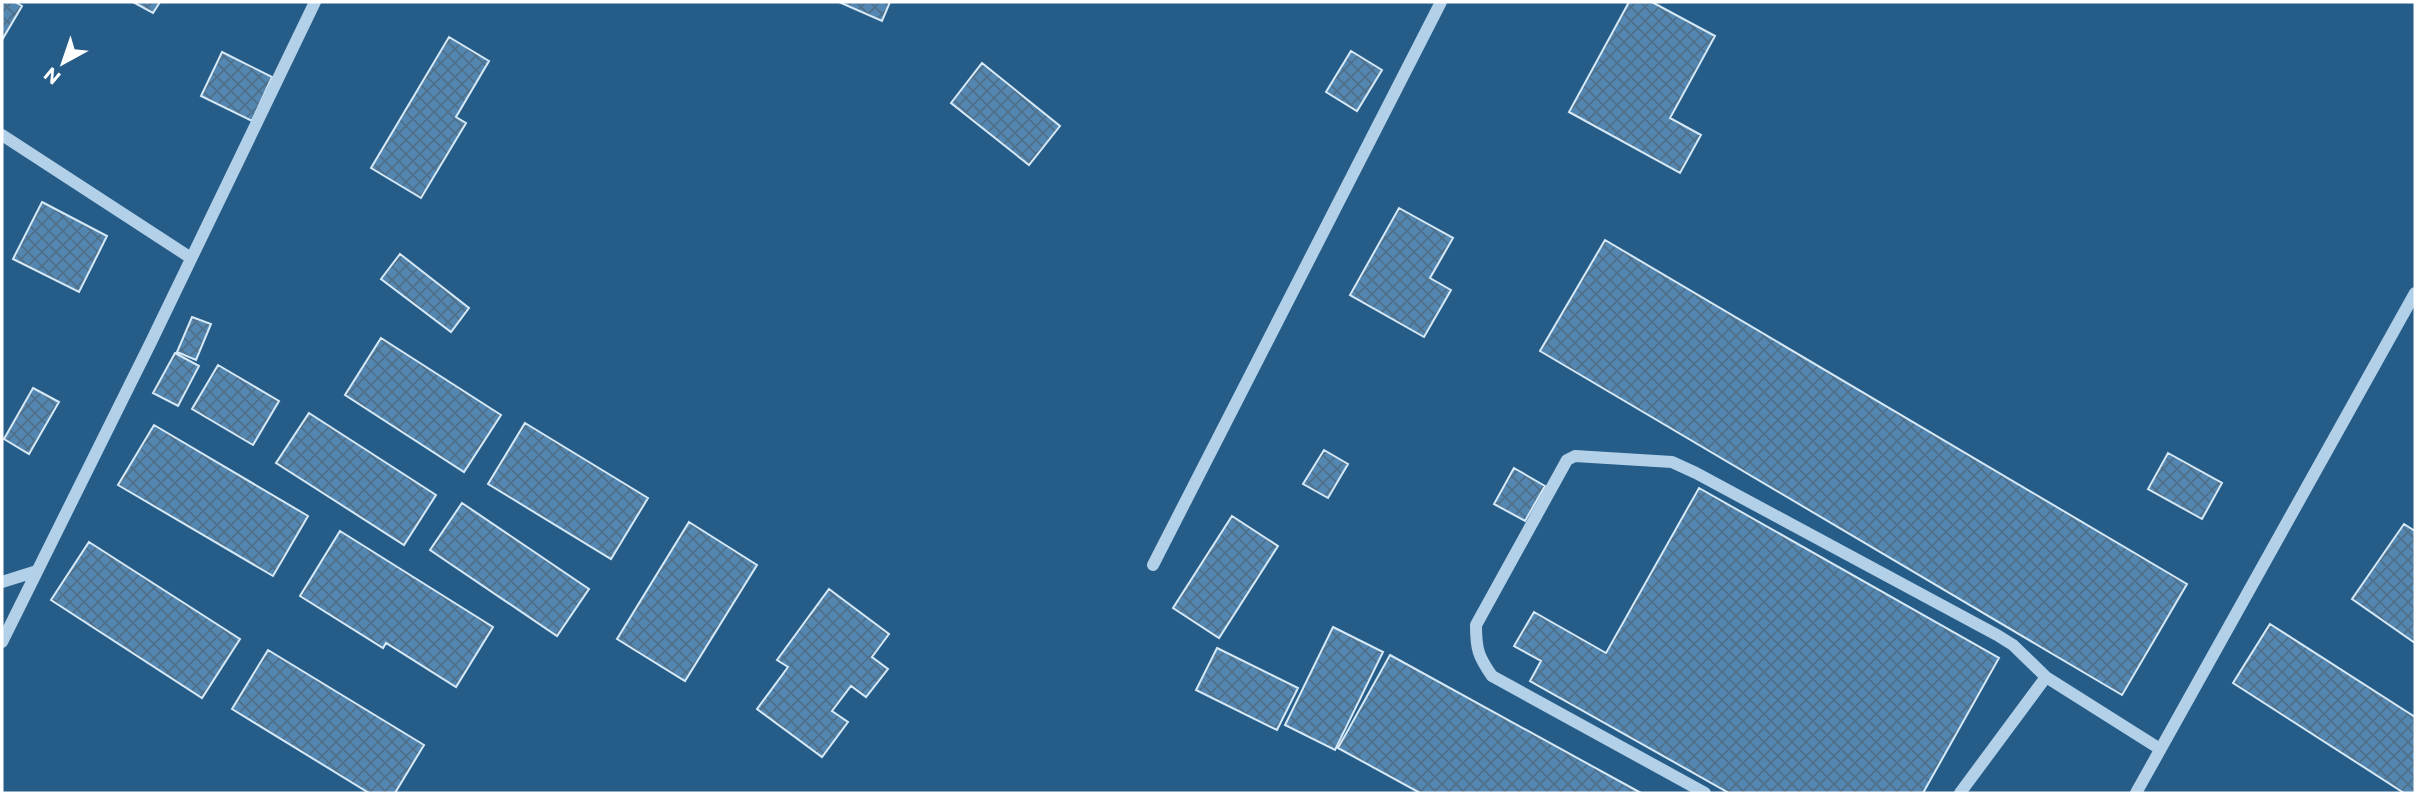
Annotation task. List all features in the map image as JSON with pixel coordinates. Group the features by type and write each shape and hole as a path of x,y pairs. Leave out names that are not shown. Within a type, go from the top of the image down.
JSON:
{"street":[{"path":"2,642 315,2"},
{"path":"1153,565 1441,2"},
{"path":"2,135 191,258"},
{"path":"2136,793 2415,293"},
{"path":"1705,793 1492,676 1480,659 1476,646 1476,625 1567,460 1575,456 1672,462 1696,472 1997,635 2013,645 2046,677 2160,748"},
{"path":"2,582 37,571"},
{"path":"1960,793 2046,677"}],"building":[{"path":"2,2 15,2 22,6 2,40"},
{"path":"133,2 160,2 153,13"},
{"path":"839,2 890,2 882,21"},
{"path":"1629,2 1652,2 1715,36 1670,118 1701,135 1680,173 1569,112"},
{"path":"449,37 489,61 456,117 466,123 421,198 371,168"},
{"path":"1351,51 1382,70 1357,111 1326,92"},
{"path":"222,52 272,77 252,121 201,96"},
{"path":"982,63 1060,126 1029,165 951,103"},
{"path":"42,202 107,236 79,292 13,259"},
{"path":"1399,208 1453,238 1430,278 1451,290 1424,337 1350,295"},
{"path":"1605,240 2187,584 2122,695 1540,351"},
{"path":"400,254 469,308 451,332 381,279"},
{"path":"192,317 211,324 196,360 177,352"},
{"path":"381,338 501,415 464,472 345,395"},
{"path":"175,353 199,366 178,406 153,393"},
{"path":"218,365 279,401 253,445 192,409"},
{"path":"33,388 59,402 29,454 4,439"},
{"path":"309,413 436,495 404,545 276,463"},
{"path":"525,423 648,498 611,559 488,484"},
{"path":"154,425 308,516 273,576 118,485"},
{"path":"1324,450 1348,464 1328,498 1303,484"},
{"path":"2168,453 2222,483 2202,519 2148,489"},
{"path":"1514,468 1545,486 1525,521 1494,504"},
{"path":"1699,488 1999,658 1923,793 1729,793 1530,681 1541,661 1514,646 1534,612 1606,653"},
{"path":"462,503 589,589 557,636 430,550"},
{"path":"1232,516 1278,546 1219,638 1173,608"},
{"path":"689,522 757,565 685,681 617,639"},
{"path":"2404,524 2415,531 2415,643 2352,599"},
{"path":"340,531 493,627 456,687 386,643 383,648 300,596"},
{"path":"89,542 240,639 202,698 51,600"},
{"path":"829,589 889,634 872,657 888,669 866,697 851,686 832,711 848,722 822,757 757,709 788,667 777,660"},
{"path":"2270,624 2415,717 2415,793 2404,793 2233,683"},
{"path":"1333,627 1383,652 1335,750 1285,725"},
{"path":"1217,648 1298,688 1277,730 1196,690"},
{"path":"268,650 424,745 395,793 369,793 232,709"},
{"path":"1390,655 1641,793 1420,793 1338,748"}]}
